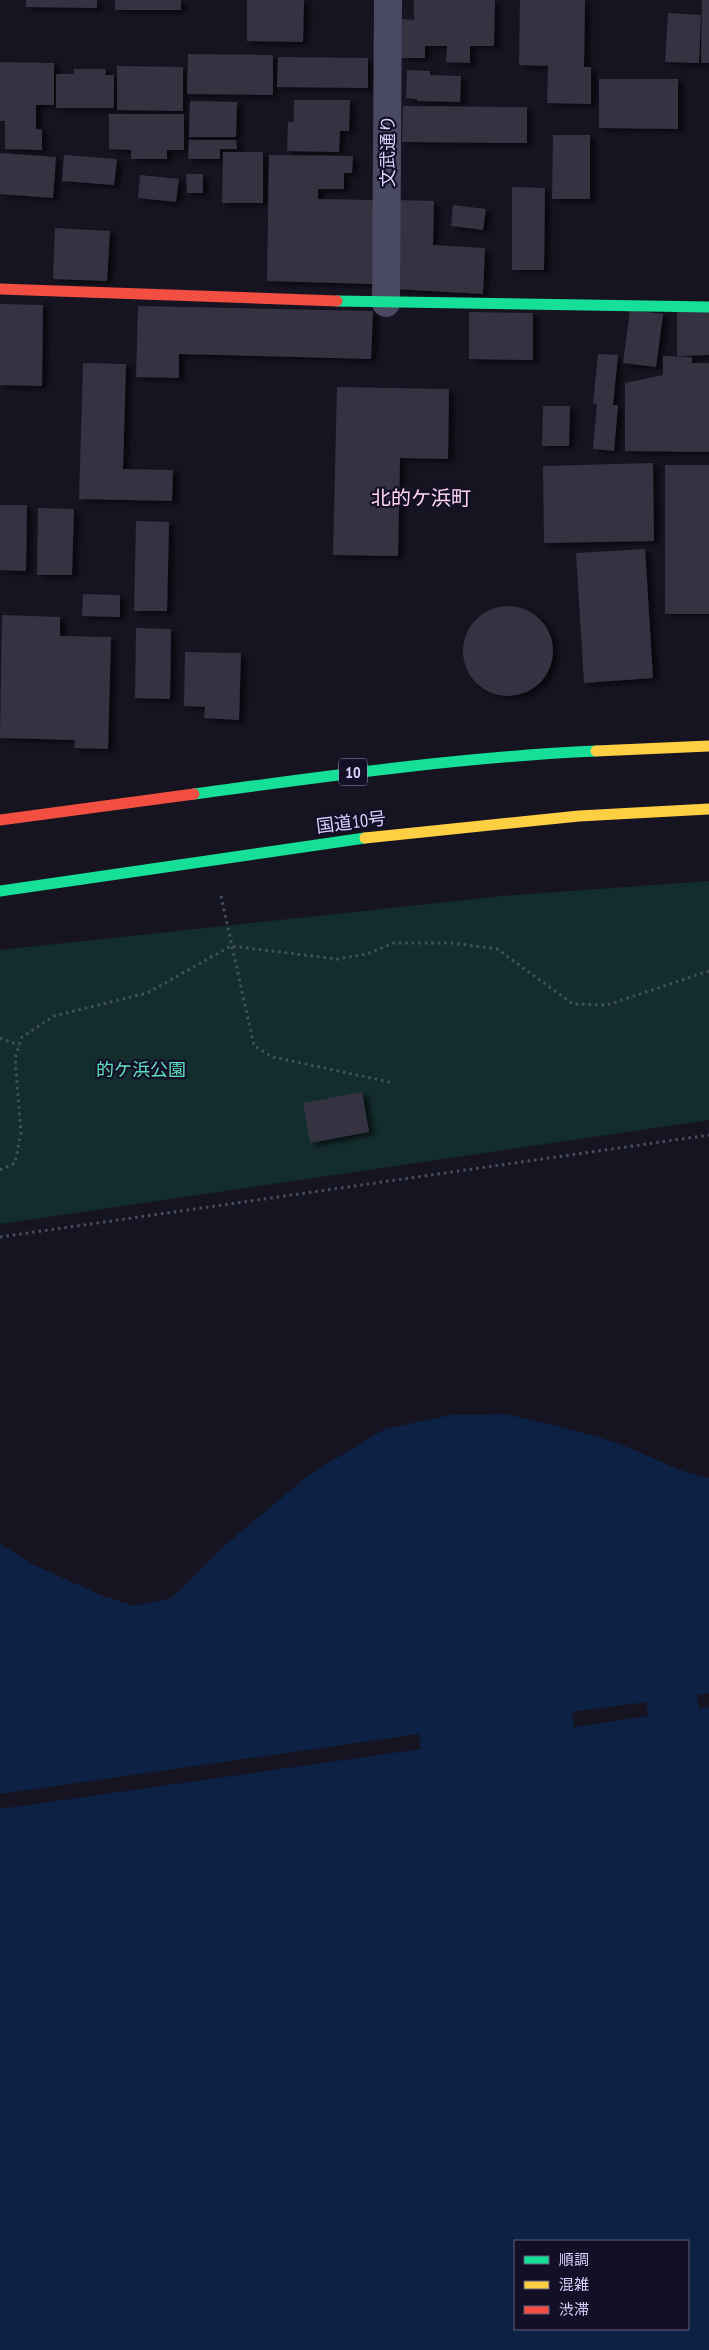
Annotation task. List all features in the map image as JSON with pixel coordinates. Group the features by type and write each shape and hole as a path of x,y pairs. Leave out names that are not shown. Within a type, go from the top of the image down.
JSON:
{"main road":[{"path":"0,289 386,303 709,306"},
{"name":"10","path":"0,820 418,764 531,754 709,746"},
{"name":"国道10号","path":"0,891 294,847 460,826 709,809"}],"street":[{"name":"文武通り","path":"386,303 388,0"}],"path":[{"path":"221,896 254,1046 273,1057 394,1083"},
{"path":"0,1170 15,1163 21,1133 15,1058 22,1037 54,1016 147,993 231,946 337,959 367,954 394,943 452,943 497,949 544,985 573,1004 607,1006 709,971"},
{"path":"0,1038 19,1045"},
{"path":"0,1237 709,1134"}],"green space":[{"name":"的ケ浜公園","path":"709,881 709,1120 0,1224 0,950 502,896"}],"water":[{"path":"505,1414 582,1432 709,1478 709,2350 0,2350 0,1544 30,1563 103,1596 134,1606 172,1598 225,1545 310,1474 385,1429 451,1415"}],"pier":[{"path":"709,1693 709,1707 699,1709 697,1695"},
{"path":"646,1702 649,1716 574,1727 572,1712"},
{"path":"419,1734 421,1749 0,1809 0,1794"}],"building":[{"path":"26,0 97,0 97,8 26,7"},
{"path":"115,0 181,0 181,10 115,10"},
{"path":"247,0 304,0 303,42 247,41"},
{"path":"414,0 495,0 494,46 470,46 470,63 446,62 447,46 425,46 425,58 401,58 402,19 414,20"},
{"path":"520,0 585,0 584,67 591,67 591,104 547,103 548,66 519,65"},
{"path":"702,0 709,0 709,63 701,63"},
{"path":"668,13 701,15 699,63 665,62"},
{"path":"188,54 273,55 273,95 187,94"},
{"path":"278,57 368,58 368,88 277,87"},
{"path":"0,62 54,63 54,105 36,105 36,129 42,130 42,150 5,149 5,121 0,121"},
{"path":"117,66 183,67 183,111 117,110"},
{"path":"74,69 106,69 105,75 114,75 114,108 56,108 56,74 74,74"},
{"path":"407,70 430,71 430,75 461,76 460,102 417,101 417,99 406,98"},
{"path":"599,79 678,79 678,129 599,128"},
{"path":"294,100 350,100 349,131 340,131 339,152 287,151 288,122 294,122"},
{"path":"190,101 237,102 236,137 189,137"},
{"path":"403,106 527,107 527,143 402,142"},
{"path":"109,114 184,114 184,150 167,150 167,159 131,159 131,150 109,149"},
{"path":"553,135 590,135 590,199 552,199"},
{"path":"189,140 236,140 237,149 220,149 220,159 188,159"},
{"path":"223,152 263,152 263,203 222,203"},
{"path":"0,153 56,157 53,198 0,194"},
{"path":"64,155 117,159 114,185 62,181"},
{"path":"269,155 353,156 352,173 344,173 344,189 318,189 318,199 374,200 372,284 267,281"},
{"path":"186,174 203,174 203,193 187,193"},
{"path":"140,175 179,179 176,202 138,198"},
{"path":"512,187 545,188 544,270 512,270"},
{"path":"396,200 434,201 433,245 485,248 483,294 394,289"},
{"path":"453,205 486,209 483,230 451,226"},
{"path":"55,228 110,231 107,281 53,279"},
{"path":"0,304 43,305 42,386 0,385"},
{"path":"138,306 373,311 371,359 179,354 179,378 136,377"},
{"path":"630,310 663,314 656,367 623,363"},
{"path":"677,311 709,311 709,355 677,356"},
{"path":"469,312 533,313 533,360 469,359"},
{"path":"598,354 618,355 613,405 618,405 614,451 593,449 597,404 593,404"},
{"path":"663,356 692,357 692,363 709,363 709,452 625,451 625,383 663,375"},
{"path":"83,363 126,364 123,469 173,470 172,501 79,499"},
{"path":"337,387 449,389 448,459 400,458 398,556 333,555"},
{"path":"543,406 570,406 569,446 542,446"},
{"path":"653,463 654,541 544,543 543,466"},
{"path":"665,465 709,465 709,614 665,614"},
{"path":"0,505 27,505 26,571 0,570"},
{"path":"38,508 74,509 72,575 37,575"},
{"path":"136,521 169,522 167,611 134,611"},
{"path":"645,549 653,678 584,683 576,553"},
{"path":"83,594 120,595 120,617 82,616"},
{"path":"508,606 525,609 540,619 550,634 553,651 550,668 540,683 525,693 508,696 491,693 476,683 466,668 463,651 466,634 476,619 491,609"},
{"path":"2,615 60,617 60,636 111,637 108,749 74,748 75,740 0,738"},
{"path":"136,628 171,629 170,699 135,698"},
{"path":"185,652 241,653 239,720 204,718 205,707 184,706"},
{"path":"362,1092 369,1132 310,1143 303,1103"}],"traffic: fast":[{"path":"337,301 709,307"},
{"path":"194,794 445,762 596,751"},
{"path":"0,891 365,838"}],"traffic: slow":[{"path":"596,751 709,746"},
{"path":"365,838 579,816 709,809"}],"traffic: jam":[{"path":"0,289 337,301"},
{"path":"0,820 194,794"}],"district":[{"name":"北的ケ浜町","path":"421,498"}]}
